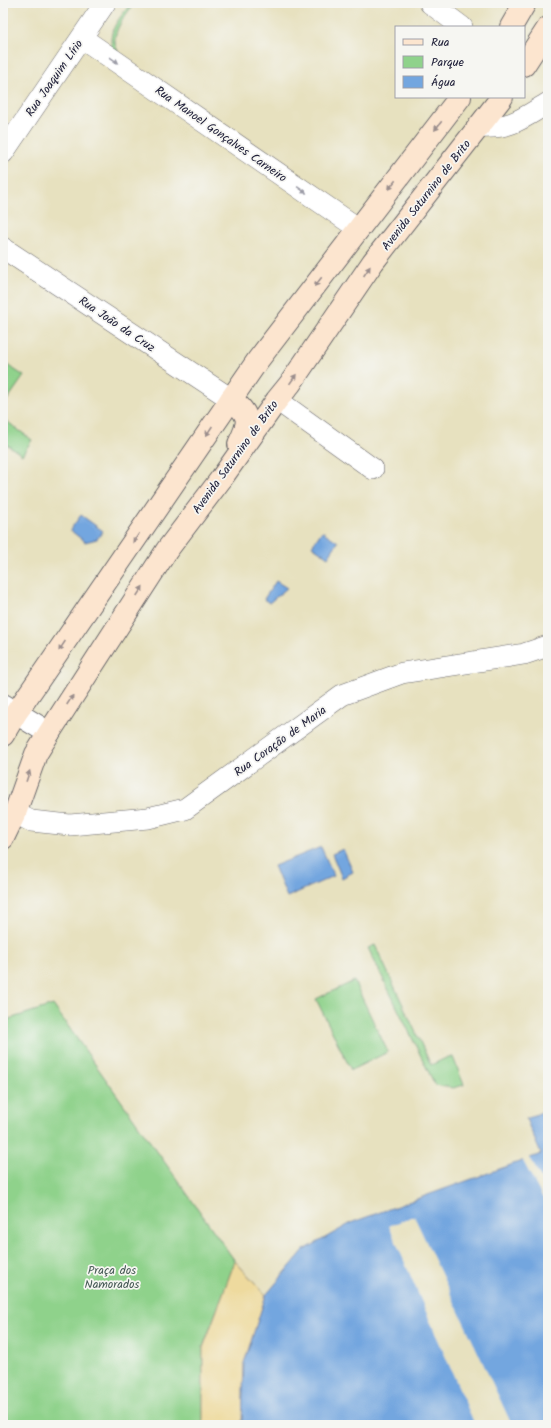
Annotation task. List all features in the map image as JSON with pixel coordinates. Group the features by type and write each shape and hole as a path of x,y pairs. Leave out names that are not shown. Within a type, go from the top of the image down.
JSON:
{"main road":[{"path":"512,26 525,3"},
{"path":"525,63 548,28"},
{"path":"3,735 10,709 258,360 459,98"},
{"name":"Avenida Saturnino de Brito","path":"3,838 9,813 36,754 167,550 290,384 373,262 501,98"},
{"path":"221,479 246,429 248,419 244,410 231,399"}],"street":[{"name":"Rua Joaquim Lírio","path":"3,153 105,3"},
{"path":"430,3 461,26"},
{"name":"Rua Manoel Gonçalves Carneiro","path":"82,38 359,229"},
{"path":"480,127 495,128 509,126 548,103"},
{"name":"Rua João da Cruz","path":"3,248 231,399"},
{"path":"277,400 373,469"},
{"name":"Rua Coração de Maria","path":"9,813 31,821 70,824 148,818 185,809 342,695 402,673 524,654 548,646"},
{"path":"10,709 49,733"}],"green space":[{"path":"131,3 134,3 122,20 116,32 115,45 118,51 113,52 111,44 112,31 118,20"},
{"path":"3,362 24,376 3,406"},
{"path":"5,420 32,440 22,455 3,442 3,423"},
{"path":"375,945 431,1065 448,1057 453,1057 464,1085 453,1088 435,1085 368,948"},
{"path":"354,981 388,1052 351,1070 316,999"},
{"name":"Praça dos Namorados","path":"53,1005 235,1261 203,1347 203,1425 3,1425 3,1021"}],"sand":[{"path":"235,1261 266,1295 244,1363 242,1425 203,1425 203,1348"}],"water":[{"path":"81,515 103,531 97,539 85,542 70,530"},
{"path":"322,531 338,542 328,557 312,546"},
{"path":"276,581 287,588 269,603 264,599"},
{"path":"321,847 334,876 287,897 274,866"},
{"path":"343,849 353,872 342,878 332,854"},
{"path":"548,1109 548,1425 242,1425 244,1363 266,1295 304,1250 353,1222 541,1154 526,1119"}],"pier":[{"path":"529,1156 548,1192 548,1208 522,1159"},
{"path":"414,1216 512,1425 475,1425 389,1226"}]}
